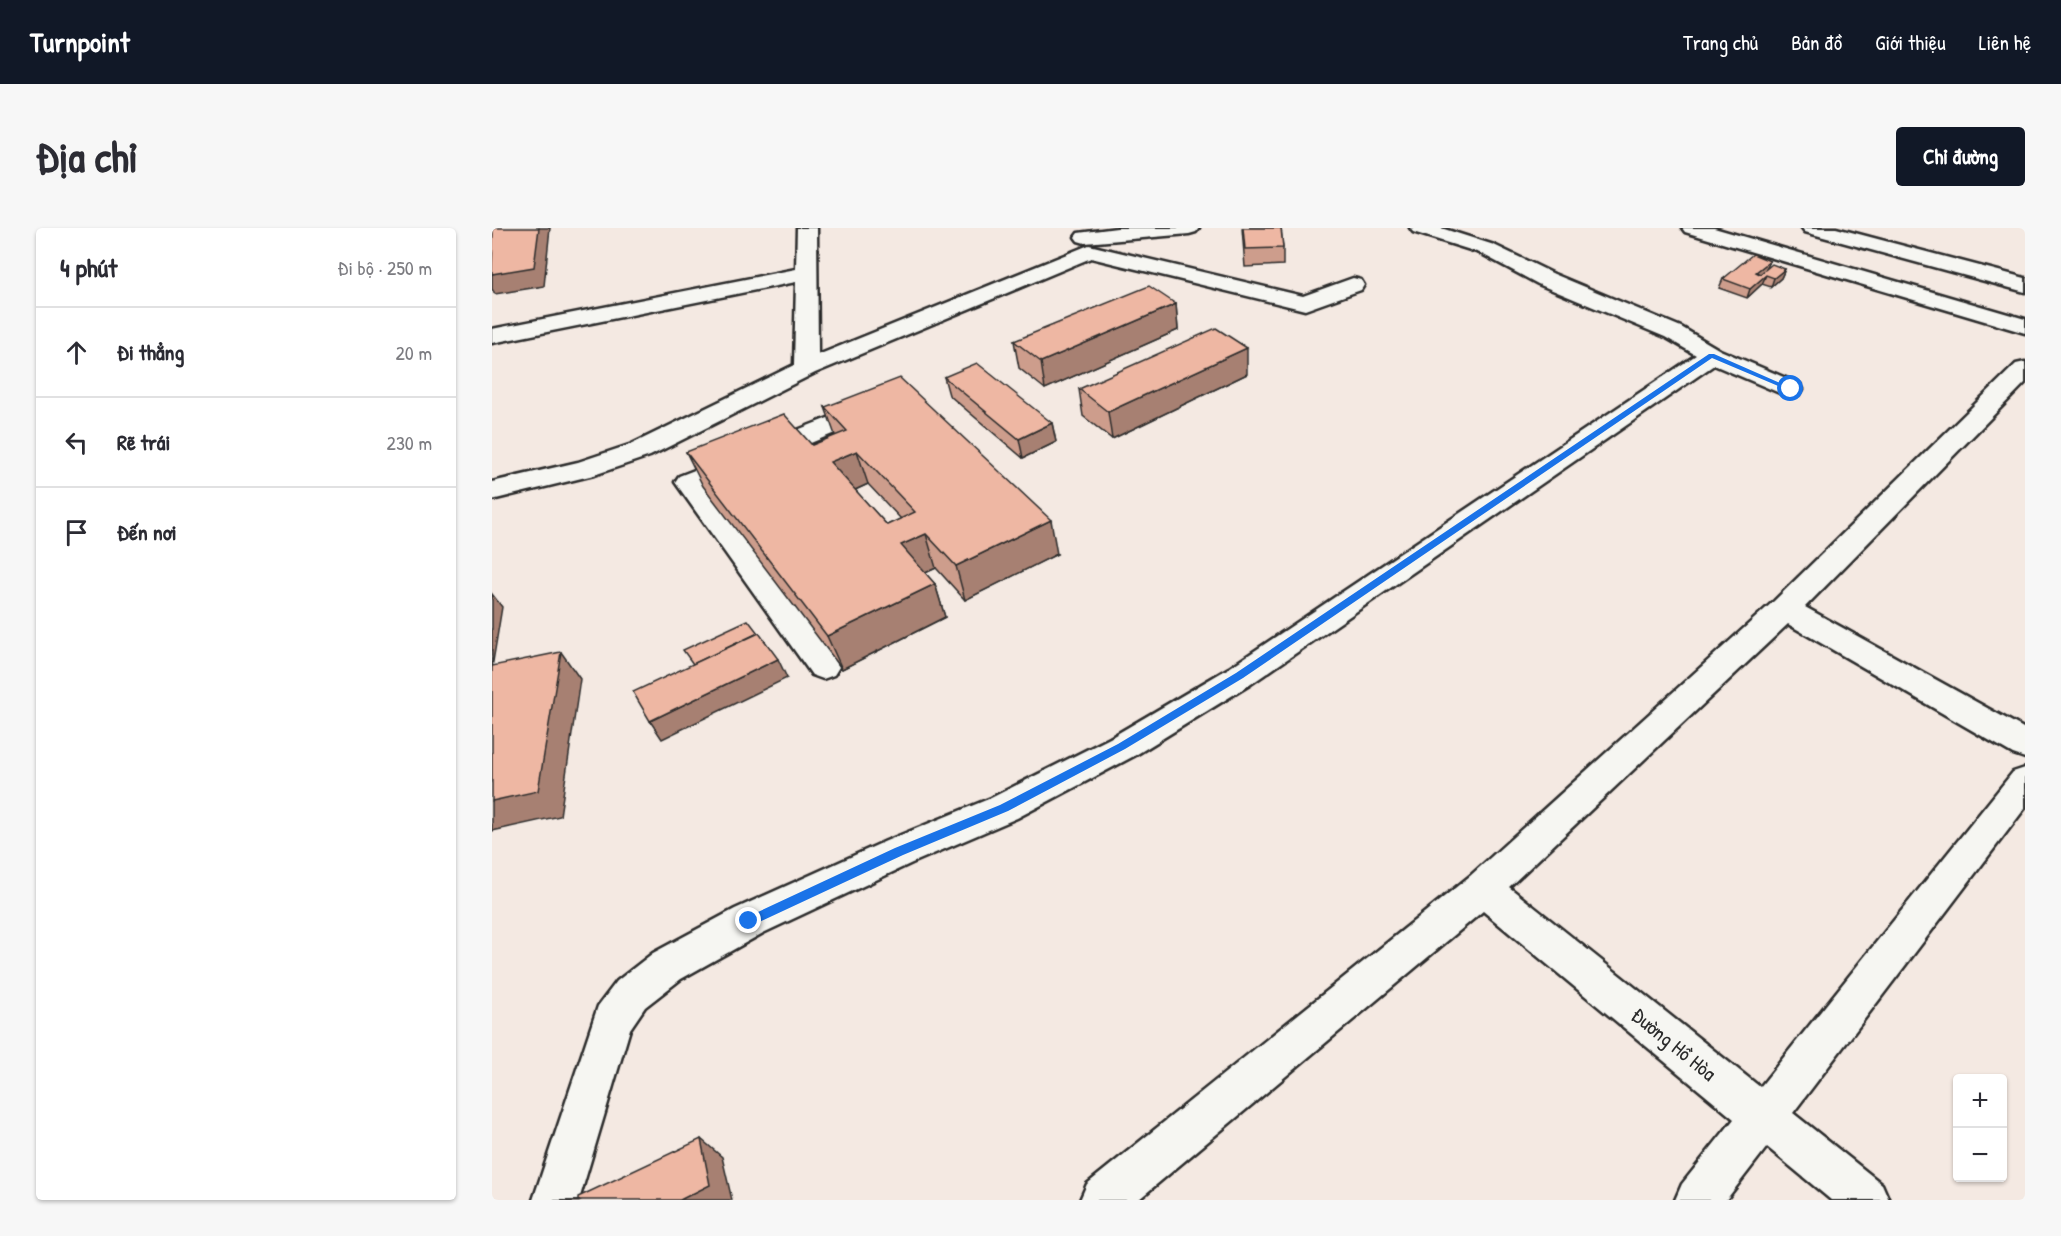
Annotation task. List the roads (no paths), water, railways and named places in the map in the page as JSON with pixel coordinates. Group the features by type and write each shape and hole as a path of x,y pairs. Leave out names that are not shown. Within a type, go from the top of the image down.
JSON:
{"street":[{"path":"806,368 807,228"},
{"path":"492,491 615,460 806,368 1086,239 1189,228"},
{"path":"1420,228 1486,249 1546,279 1673,332 1712,355 1791,389"},
{"path":"1692,228 2025,326"},
{"path":"1812,228 2025,285"},
{"path":"1086,239 1305,303 1353,285"},
{"path":"492,336 807,273"},
{"path":"556,1200 612,1020 630,994 667,966 749,921 899,852 1004,808 1122,747 1240,676 1712,355"},
{"path":"1103,1200 1483,888 1785,609 2025,369"},
{"path":"822,667 689,482 891,402"},
{"path":"685,428 728,466"},
{"path":"1785,609 2025,745"},
{"path":"1698,1200 2025,782"},
{"name":"Đường Hồ Hòa","path":"1483,888 1866,1200"}]}
